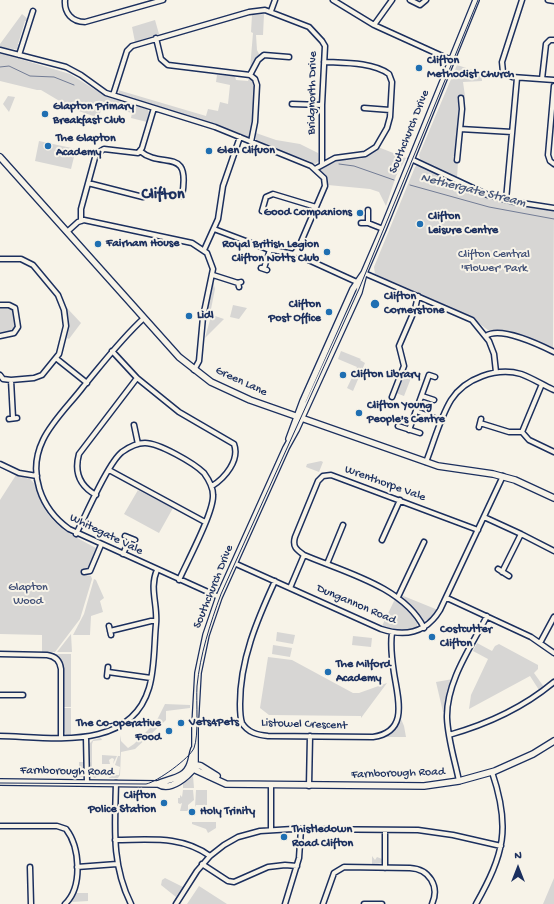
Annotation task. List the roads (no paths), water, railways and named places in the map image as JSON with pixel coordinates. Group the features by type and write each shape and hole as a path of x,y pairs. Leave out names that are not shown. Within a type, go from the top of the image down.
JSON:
{"street":[{"path":"65,0 67,13 74,20 79,22 95,20 163,0"},
{"path":"271,11 275,0"},
{"path":"333,0 374,25 452,60"},
{"path":"374,25 392,0"},
{"path":"410,0 420,5 426,0"},
{"name":"Southchurch Drive","path":"192,766 198,673 206,635 219,597 383,229 476,0"},
{"path":"522,0 502,66 503,72 507,76 517,78 554,80"},
{"path":"548,0 554,1"},
{"path":"19,55 33,11"},
{"name":"Bridgnorth Drive","path":"113,95 129,48 156,38 249,12 271,11 311,28 324,44 322,164"},
{"path":"156,38 161,59 168,65 250,75 255,79 257,85 255,122 250,142"},
{"path":"542,79 546,44 550,40 554,40"},
{"path":"0,50 66,67 81,75 106,93 201,122 315,169 322,174 325,183 296,252 291,254 270,250 214,229"},
{"path":"250,75 258,60 264,55 289,57"},
{"path":"315,169 322,164 341,157 358,156 371,151 387,128 390,110 392,82 389,74 379,69 360,65 324,62"},
{"path":"506,200 517,78"},
{"path":"554,86 548,155 550,161 554,164"},
{"path":"456,159 460,129 461,98"},
{"path":"292,104 322,105"},
{"path":"140,152 154,108"},
{"path":"364,108 369,111 390,110"},
{"path":"460,129 512,132"},
{"path":"204,250 218,219 223,186 240,137"},
{"path":"81,221 81,209 95,156 99,151 107,149 135,154 140,152 174,162 179,165 185,178 182,196"},
{"name":"Green Lane","path":"0,156 179,357 194,370 224,389 426,462 450,469 503,476 532,486 554,498"},
{"path":"411,159 470,188 506,200 554,208"},
{"path":"88,183 143,197"},
{"path":"262,211 266,197 273,194 316,207"},
{"path":"368,210 368,223"},
{"path":"67,232 81,221 156,235 192,244 204,250 212,262 213,275 203,317 199,362 194,370"},
{"path":"361,223 368,223 383,229"},
{"path":"264,269 270,250"},
{"path":"296,252 302,257 359,283"},
{"path":"0,259 21,259 29,262 58,295 64,310 66,326 63,344 57,358 38,377 11,380 3,379 0,375"},
{"path":"364,273 468,318 486,336 494,354 496,372"},
{"path":"213,275 239,284"},
{"path":"392,397 404,366 399,346 415,309 418,296"},
{"path":"0,305 10,305 15,308 18,327 14,333 0,336"},
{"name":"Whitegate Vale","path":"144,318 112,351 45,436 37,457 37,476 40,492 49,511 58,521 76,534 219,597"},
{"path":"486,336 492,333 509,335 533,342 554,352"},
{"path":"112,351 137,378 179,412 234,444 236,453 225,477 212,486"},
{"path":"57,358 87,383"},
{"path":"426,462 451,399 462,388 480,377 496,372 521,374 554,390"},
{"path":"409,430 429,375 435,377"},
{"path":"96,495 89,491 79,478 76,466 79,454 137,378"},
{"path":"11,380 13,418"},
{"path":"522,432 542,384"},
{"path":"389,389 395,391"},
{"path":"422,396 434,400"},
{"path":"416,411 442,421"},
{"path":"480,423 509,432 522,432 529,440 554,452"},
{"path":"134,425 138,444"},
{"path":"398,426 420,434"},
{"path":"76,534 109,470 118,456 123,451 138,444 145,443 161,447 196,467 207,478 212,486 213,503 179,580"},
{"path":"0,464 19,473 37,476"},
{"path":"109,470 205,522"},
{"name":"Wrenthorpe Vale","path":"304,555 296,550 294,541 318,481 323,476 331,475 478,530"},
{"path":"290,588 304,555 376,585 398,596 412,610 424,628 435,618 446,598 503,476"},
{"path":"382,540 400,500"},
{"path":"484,517 521,534 554,552"},
{"path":"327,564 343,525"},
{"path":"509,576 500,571 521,534"},
{"path":"123,554 128,537 135,540"},
{"path":"398,596 424,550 424,542"},
{"path":"84,572 90,571 101,545"},
{"name":"Dungannon Road","path":"234,563 392,633 407,633 424,628"},
{"path":"0,736 86,737 112,731 128,720 138,710 144,700 151,678 156,621 152,589 157,570"},
{"name":"Listowel Crescent","path":"275,581 257,622 248,650 242,682 242,720 248,729 257,735 373,737 382,735 394,725 398,716 399,706 392,658 392,633"},
{"path":"446,598 487,616 540,643 554,653"},
{"path":"459,782 449,735 447,717 452,686 487,616"},
{"path":"540,643 554,617"},
{"path":"110,630 156,621"},
{"path":"0,654 47,654 54,656 59,662 61,669 61,737"},
{"path":"108,672 151,678"},
{"path":"449,735 473,729 505,715 531,700 554,682"},
{"path":"0,695 22,696"},
{"path":"309,786 310,736"},
{"path":"86,737 87,783"},
{"name":"Farnborough Road","path":"0,782 158,784 175,779 192,766 233,784 412,787 459,782 492,772 528,756 554,741"},
{"name":"Southchurch Drive","path":"192,766 194,749"},
{"path":"476,904 492,875 501,846 503,822 502,809 492,772"},
{"path":"116,783 115,840 117,864 122,884 131,904"},
{"path":"271,785 271,829"},
{"path":"0,826 57,826 66,829 74,844 77,868 74,889 65,904"},
{"path":"176,904 202,864 210,856 224,845 238,837 271,829 435,832 501,846"},
{"path":"285,904 297,866 301,829"},
{"path":"385,868 386,830"},
{"path":"115,840 174,840 186,843 210,856"},
{"path":"77,868 117,864"},
{"path":"202,864 228,881 234,882 268,867 285,865 297,866"},
{"path":"31,867 31,904"},
{"path":"323,904 332,877 336,870 344,867 414,868 426,873 432,880 435,888 435,897 432,904"},
{"path":"364,904 382,904"}],"waterway":[{"name":"Nethergate Stream","path":"0,67 9,66 30,76 54,77 74,85"},
{"name":"Nethergate Stream","path":"339,164 354,166 394,180"},
{"name":"Nethergate Stream","path":"410,185 489,207 554,219"}],"tram line":[{"path":"0,783 146,784 158,779 173,769 186,758 194,748 196,742 197,686 200,663 209,628 221,594 359,289 478,0"}],"place":[{"name":"Clifton Methodist Church","path":"419,68"},
{"name":"Glapton Primary Breakfast Club","path":"45,114"},
{"name":"The Glapton Academy","path":"48,146"},
{"name":"Glen Clifuon","path":"209,151"},
{"name":"Good Companions","path":"360,213"},
{"name":"Clifton Leisure Centre","path":"420,224"},
{"name":"Fairham House","path":"98,244"},
{"name":"Royal British Legion Clifton Notts Club","path":"327,252"},
{"name":"Clifton Cornerstone","path":"375,304"},
{"name":"Clifton Post Office","path":"329,312"},
{"name":"Lidl","path":"189,316"},
{"name":"Clifton Library","path":"343,375"},
{"name":"Clifton Young People's Centre","path":"359,413"},
{"name":"Costcutter Clifton","path":"432,637"},
{"name":"The Milford Academy","path":"328,672"},
{"name":"Vets4Pets","path":"181,723"},
{"name":"The Co-operative Food","path":"169,731"},
{"name":"Clifton Police Station","path":"164,803"},
{"name":"Holy Trinity","path":"192,812"},
{"name":"Thistledown Road Clifton","path":"284,837"}],"district":[{"name":"Clifton","path":"163,196"}],"park label":[{"name":"Clifton Central 'Flower' Park","path":"494,262"},
{"name":"Glapton Wood","path":"28,595"}]}
